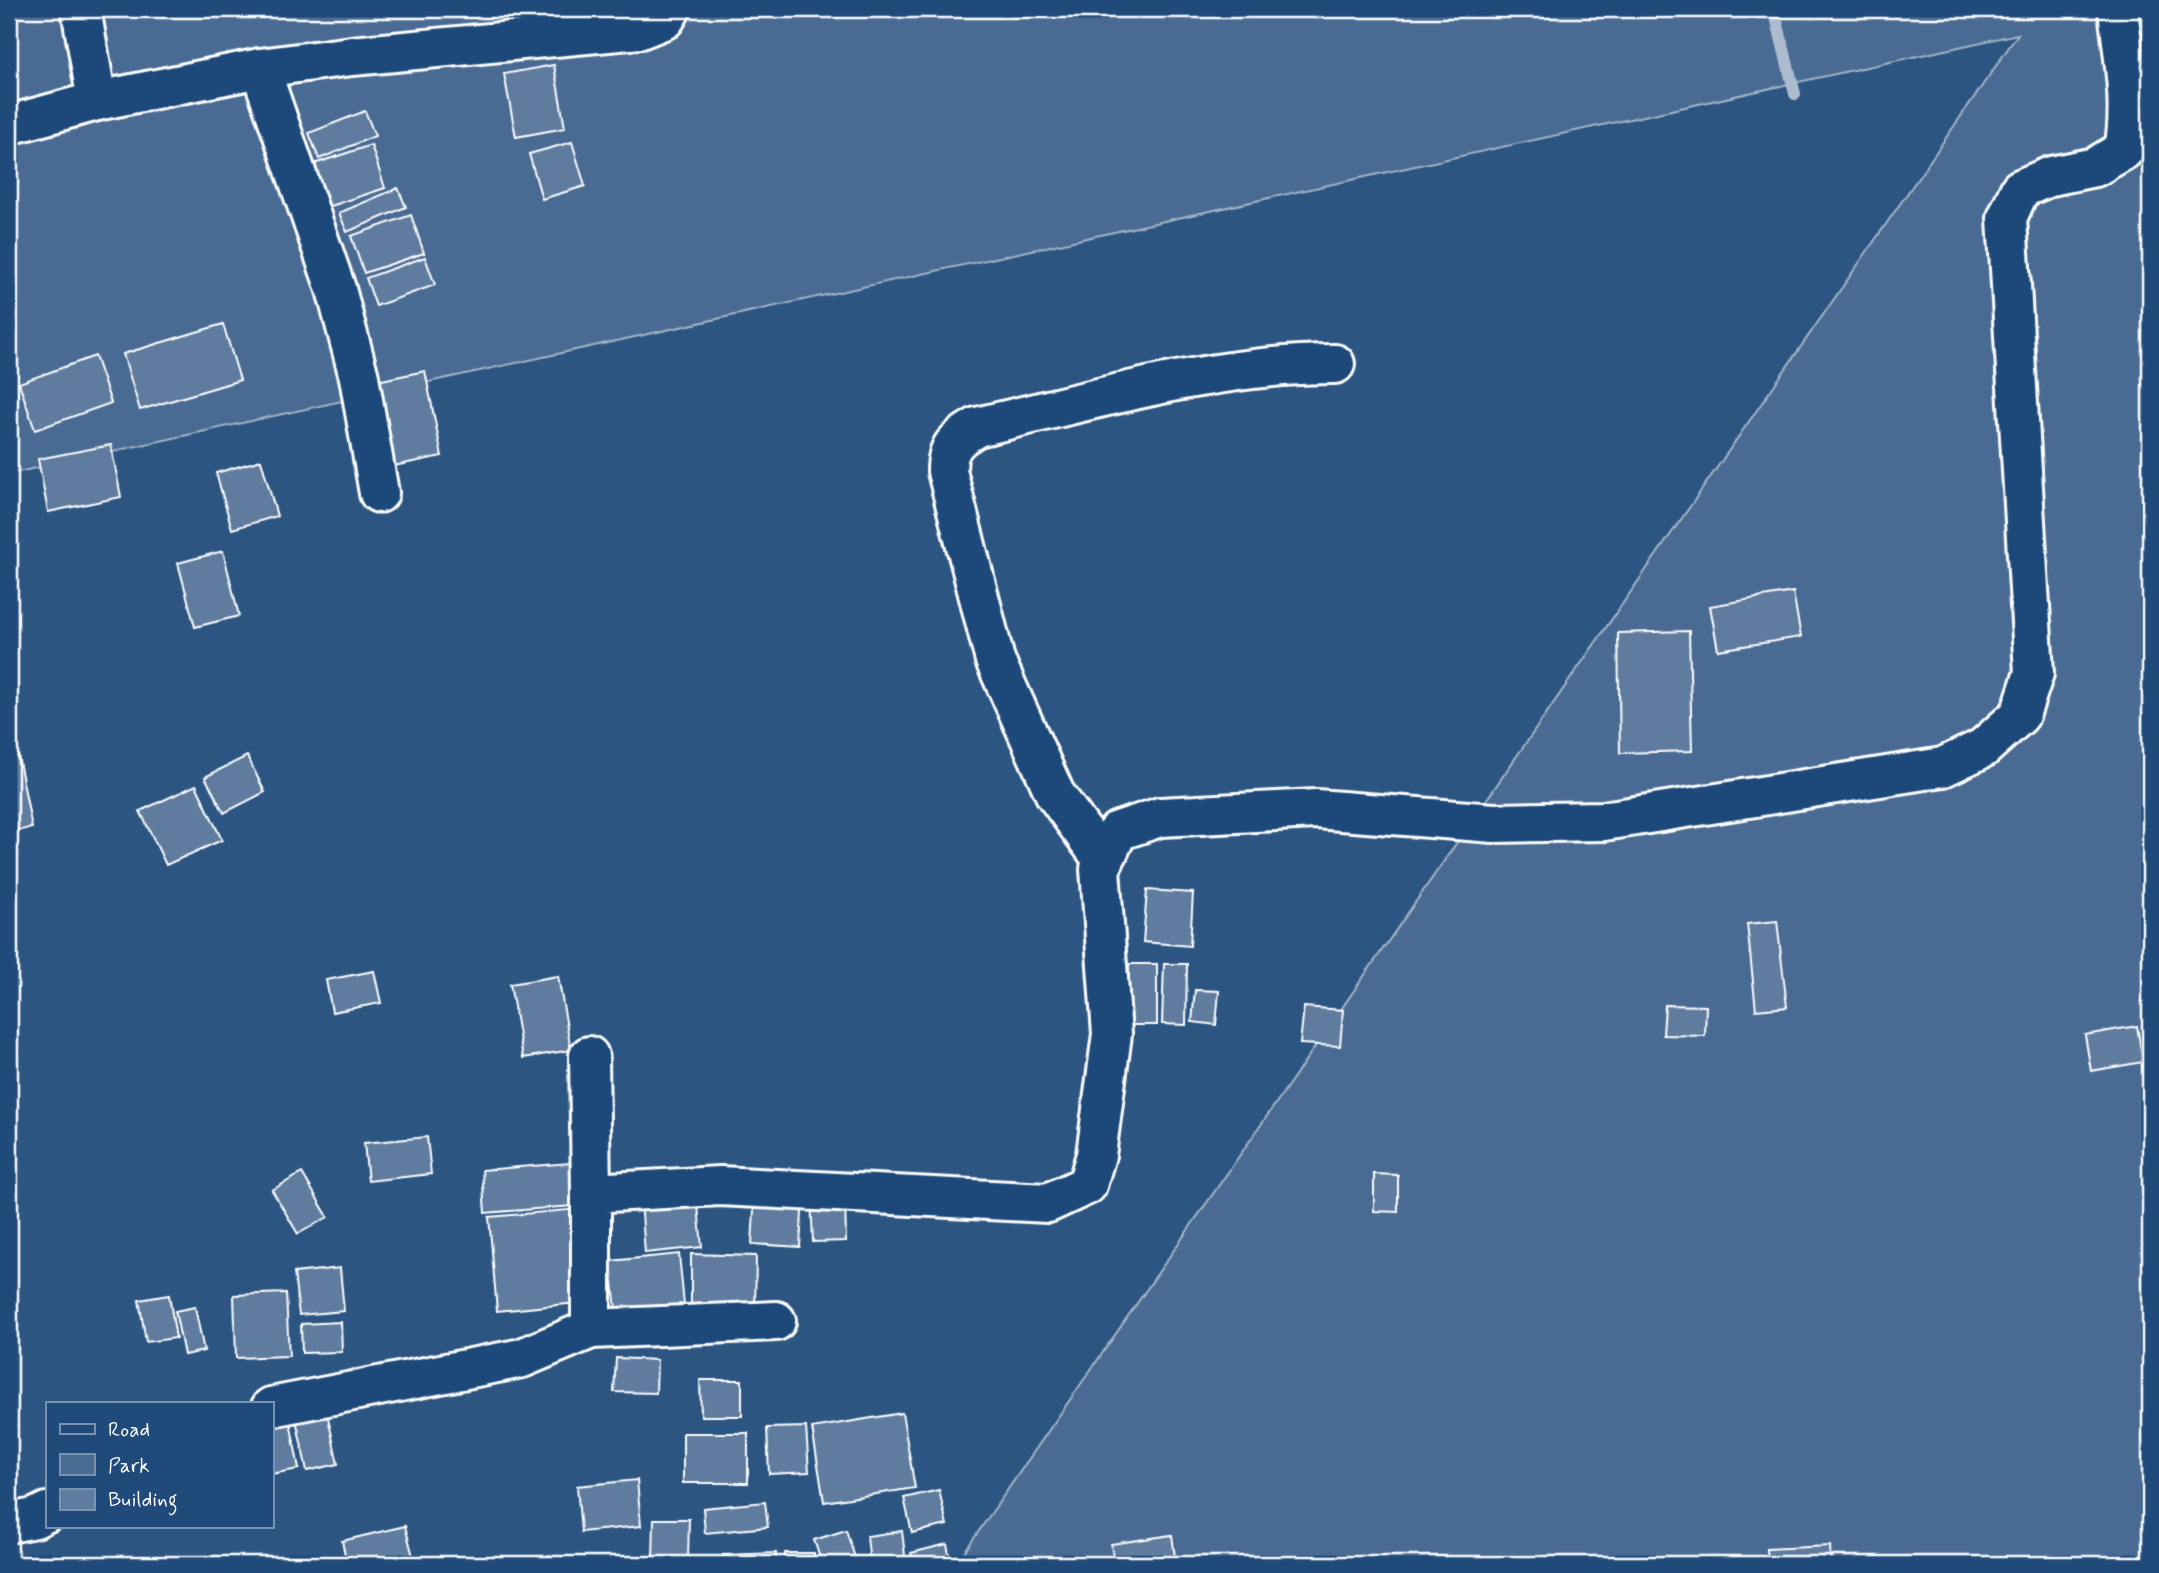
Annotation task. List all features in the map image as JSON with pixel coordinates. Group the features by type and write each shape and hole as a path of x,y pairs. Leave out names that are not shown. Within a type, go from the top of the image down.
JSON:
{"street":[{"path":"81,9 97,101"},
{"path":"9,125 97,101 260,68 443,46 640,29 665,19 671,9"},
{"path":"591,1193 720,1186 1048,1203 1087,1185 1096,1155 1112,1034 1100,869 1118,831 1160,817 1316,809 1494,822 1604,821 1943,767 1983,747 2020,715 2034,673 2007,218 2020,189 2051,176 2095,167 2124,150 2129,127 2128,96 2118,9"},
{"path":"260,68 336,289 359,377 379,493"},
{"path":"1104,861 1055,793 995,660 947,471 947,454 957,439 977,427 1204,375 1287,364 1335,364"},
{"path":"589,1056 591,1329"},
{"path":"273,1407 522,1358 591,1329 776,1321"},
{"path":"9,1523 36,1518 46,1513"}],"green space":[{"path":"9,9 2150,9 2150,1564 956,1564 2018,34 9,474"}],"building":[{"path":"554,65 565,128 516,137 504,74"},
{"path":"365,111 375,136 319,159 309,133"},
{"path":"572,142 585,186 542,199 529,154"},
{"path":"371,145 385,188 328,207 314,164"},
{"path":"398,188 406,207 347,232 339,213"},
{"path":"411,215 424,253 364,273 351,236"},
{"path":"425,257 435,285 376,306 366,278"},
{"path":"223,324 240,380 140,410 123,354"},
{"path":"95,356 111,403 35,430 19,383"},
{"path":"425,371 442,456 389,467 372,382"},
{"path":"111,445 121,497 48,512 38,459"},
{"path":"261,460 277,516 232,529 216,473"},
{"path":"223,551 239,616 195,627 178,563"},
{"path":"1793,592 1801,637 1718,650 1710,606"},
{"path":"1689,631 1692,751 1620,753 1618,633"},
{"path":"18,756 32,828 9,832 9,758"},
{"path":"247,756 265,792 224,813 205,777"},
{"path":"196,785 222,840 166,865 140,811"},
{"path":"1147,890 1193,893 1190,946 1143,942"},
{"path":"1777,921 1787,1007 1756,1010 1747,924"},
{"path":"1129,964 1157,964 1157,1025 1129,1025"},
{"path":"1164,964 1187,964 1186,1025 1162,1024"},
{"path":"374,971 381,1003 332,1012 326,980"},
{"path":"558,976 571,1050 523,1058 510,984"},
{"path":"1195,990 1219,991 1216,1025 1192,1022"},
{"path":"1665,1005 1706,1006 1705,1036 1663,1035"},
{"path":"1304,1007 1343,1010 1340,1046 1300,1044"},
{"path":"2137,1026 2143,1062 2091,1071 2085,1035"},
{"path":"427,1137 431,1174 368,1181 364,1143"},
{"path":"570,1163 573,1206 485,1213 482,1170"},
{"path":"302,1173 328,1217 298,1234 272,1190"},
{"path":"1374,1174 1398,1175 1398,1212 1374,1211"},
{"path":"755,1193 803,1195 800,1247 752,1244"},
{"path":"697,1196 702,1247 645,1253 641,1201"},
{"path":"845,1198 846,1241 813,1242 811,1200"},
{"path":"579,1209 587,1302 497,1311 489,1217"},
{"path":"679,1254 685,1315 617,1321 611,1261"},
{"path":"691,1254 756,1256 755,1312 691,1311"},
{"path":"340,1268 344,1311 299,1315 294,1273"},
{"path":"286,1293 289,1356 236,1358 234,1295"},
{"path":"169,1295 176,1338 146,1342 139,1300"},
{"path":"195,1307 204,1351 184,1355 175,1311"},
{"path":"341,1322 342,1352 302,1353 301,1324"},
{"path":"616,1358 657,1360 656,1393 614,1392"},
{"path":"700,1380 742,1380 742,1416 701,1416"},
{"path":"324,1399 338,1464 307,1471 293,1405"},
{"path":"287,1406 299,1469 273,1474 273,1409"},
{"path":"902,1413 915,1488 824,1502 812,1428"},
{"path":"806,1427 809,1472 769,1474 767,1428"},
{"path":"683,1433 748,1433 748,1483 683,1483"},
{"path":"637,1480 641,1526 581,1532 577,1486"},
{"path":"939,1490 947,1525 912,1533 904,1498"},
{"path":"765,1502 768,1527 705,1533 703,1508"},
{"path":"654,1519 689,1519 688,1560 653,1559"},
{"path":"405,1526 415,1564 347,1564 342,1541"},
{"path":"846,1530 857,1564 822,1564 814,1540"},
{"path":"902,1531 906,1564 870,1564 867,1536"},
{"path":"1172,1535 1176,1564 1114,1564 1111,1544"},
{"path":"947,1544 951,1564 914,1564 911,1553"},
{"path":"1830,1546 1831,1564 1768,1564 1767,1549"},
{"path":"776,1553 776,1564 723,1564 723,1555"},
{"path":"785,1553 814,1553 814,1564 785,1564"},
{"path":"638,1560 638,1564 589,1564 589,1561"}],"waterway":[{"path":"1774,9 1795,94"}]}
